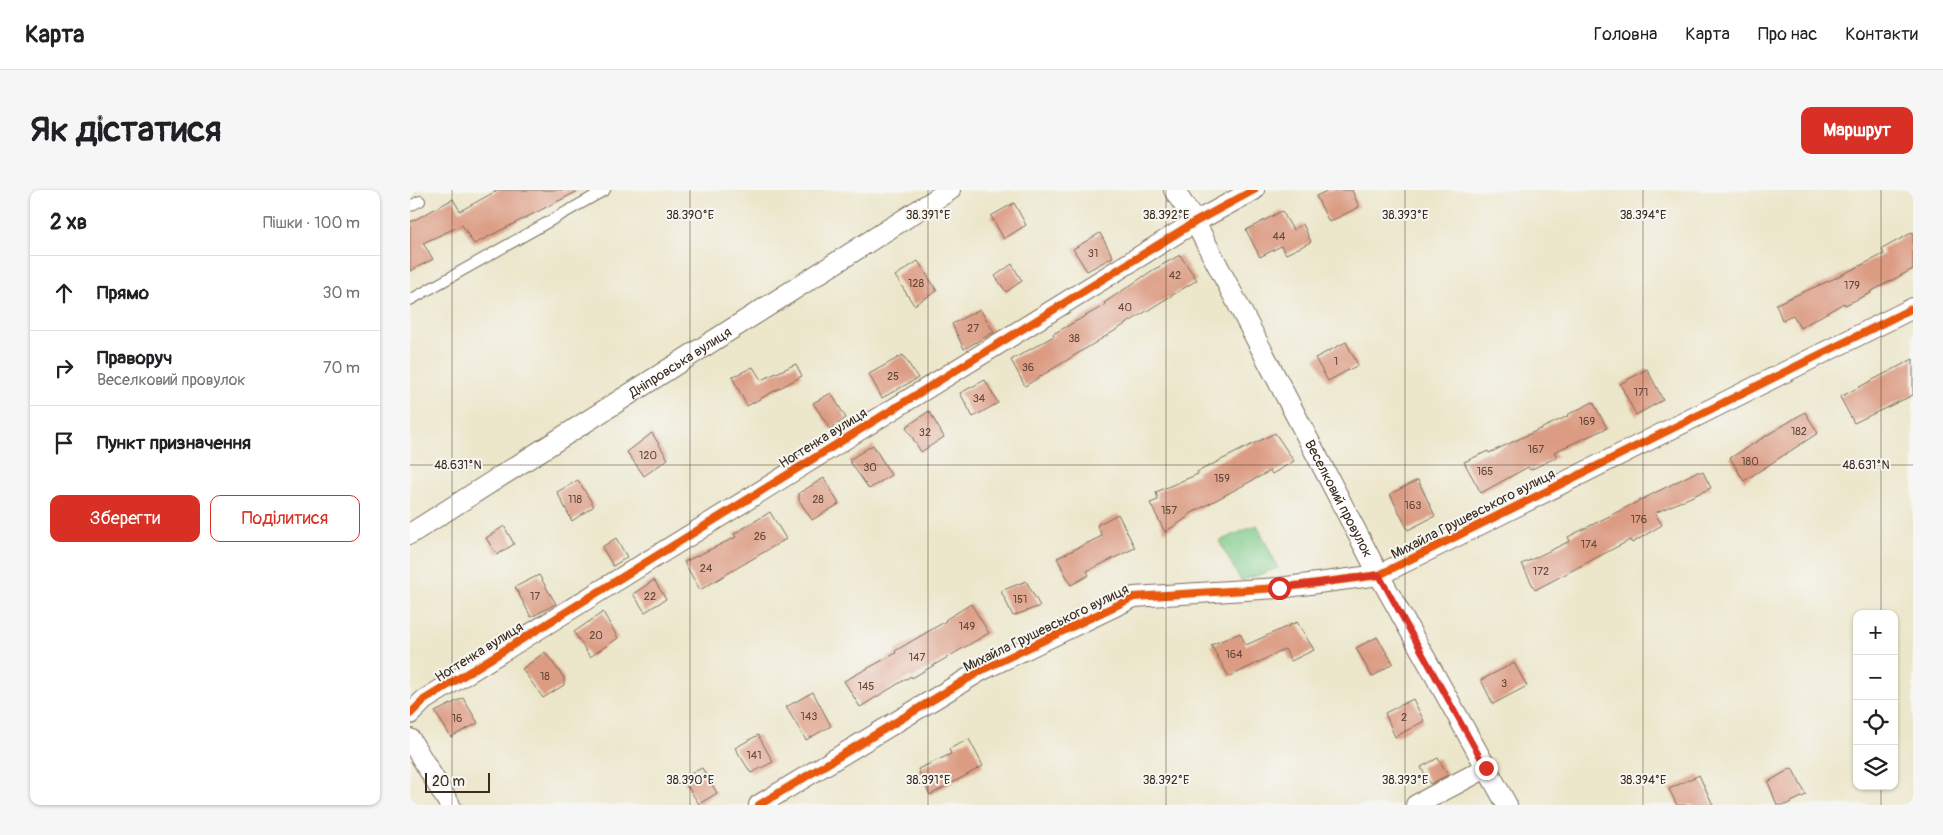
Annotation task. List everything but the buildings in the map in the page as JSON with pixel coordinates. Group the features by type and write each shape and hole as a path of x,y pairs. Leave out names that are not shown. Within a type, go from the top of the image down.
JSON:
{"street":[{"name":"Дніпровська вулиця","path":"410,534 950,190"},
{"name":"Веселковий провулок","path":"1174,190 1195,222 1379,575 1507,805"},
{"name":"Ногтенка вулиця","path":"410,714 424,700 1195,222 1254,190"},
{"name":"Михайла Грушевського вулиця","path":"759,805 982,670 1134,597 1279,588 1379,575 1913,308"},
{"path":"410,739 450,805"},
{"path":"1416,805 1486,768"}],"lane":[{"path":"410,300 605,190"}],"green space":[{"path":"1257,525 1278,568 1241,581 1219,541"}],"cycle path":[{"path":"410,714 424,700 1195,222 1254,190"},
{"path":"759,805 982,670 1134,597 1279,588 1379,575 1913,308"}],"route":[{"path":"1279,588 1379,575 1486,768"}]}
